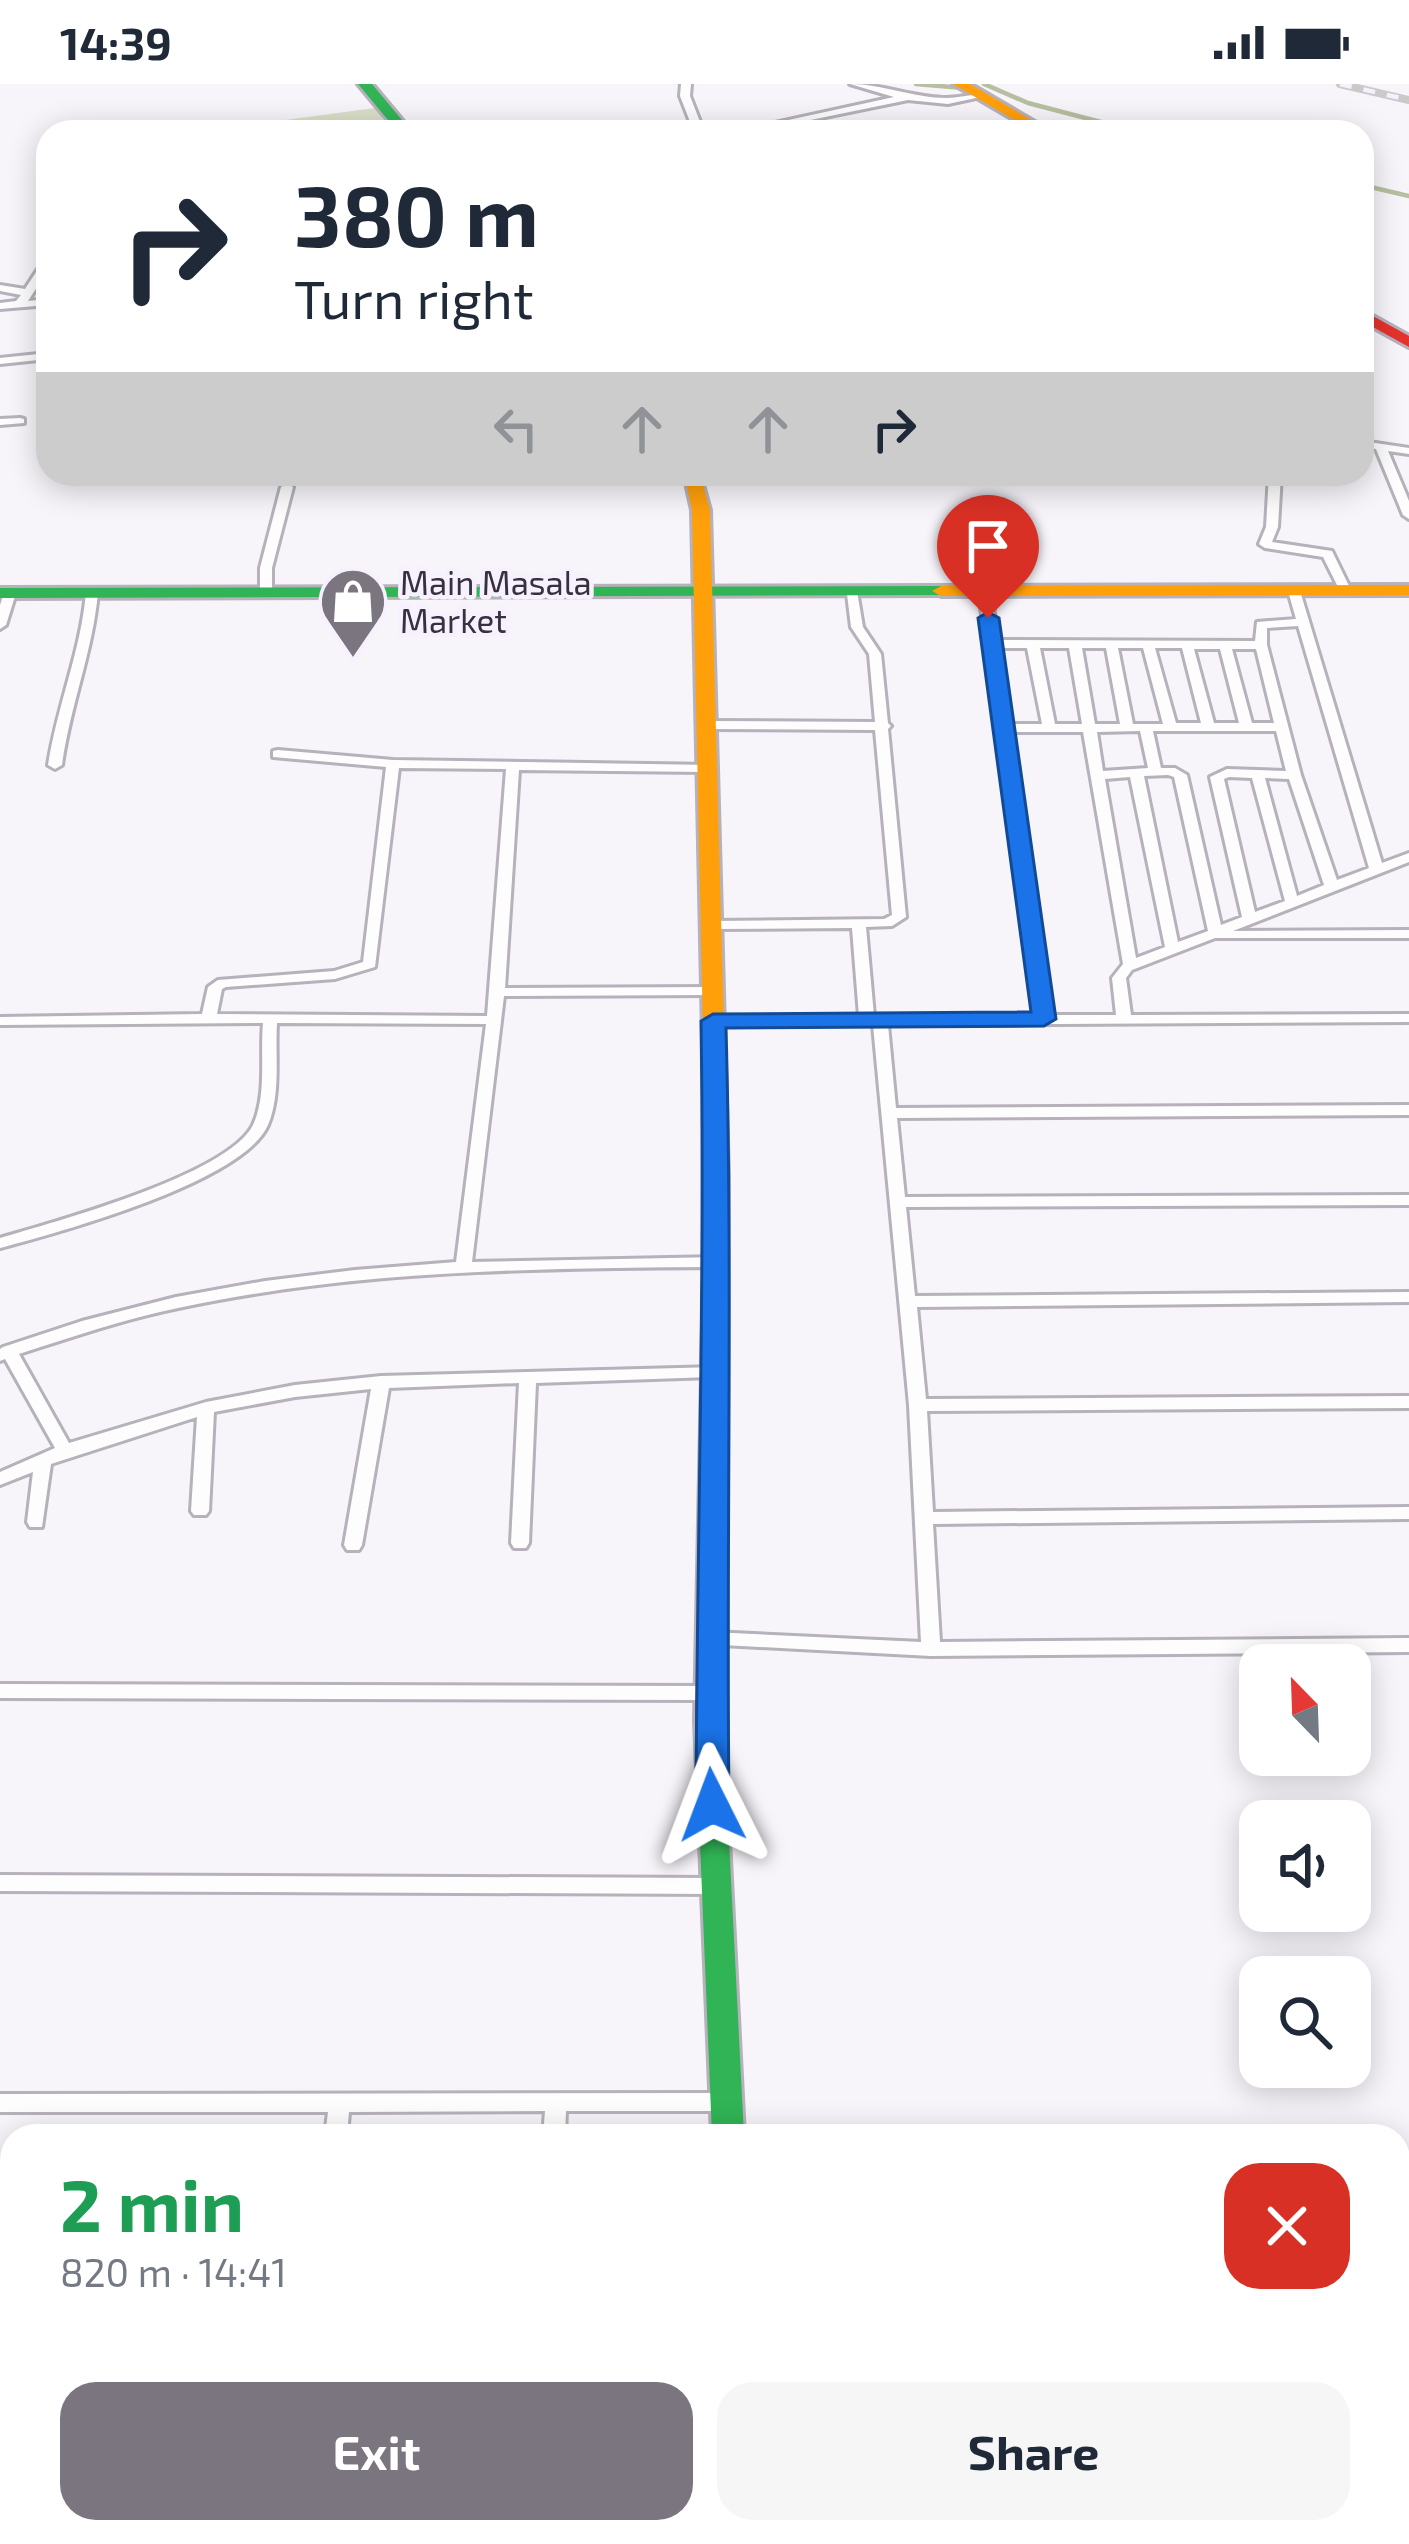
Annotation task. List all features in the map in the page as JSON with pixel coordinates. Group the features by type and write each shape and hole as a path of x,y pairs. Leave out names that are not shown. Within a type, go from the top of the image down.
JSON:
{"main road":[{"path":"365,84 395,120"},
{"path":"970,90 1024,120"},
{"path":"1374,322 1409,342"},
{"path":"698,486 718,1262 711,1371 708,1693 728,2124"},
{"path":"5,593 1409,590"}],"street":[{"path":"686,84 685,96 694,120"},
{"path":"855,84 948,101 970,90"},
{"path":"794,120 908,97"},
{"path":"0,307 21,298 36,278"},
{"path":"0,288 36,300"},
{"path":"0,361 36,357"},
{"path":"0,422 20,421"},
{"path":"1374,447 1409,451"},
{"path":"1381,448 1409,515"},
{"path":"1274,486 1272,527 1265,544 1328,554 1345,590"},
{"path":"266,592 266,568 287,487"},
{"path":"1294,591 1377,870"},
{"path":"55,765 58,735 82,666 92,592"},
{"path":"0,625 5,593"},
{"path":"985,593 1044,1019"},
{"path":"712,926 894,921 900,911 875,654 857,627 853,594"},
{"path":"1303,622 1261,625 1261,645 1294,775 1332,887"},
{"path":"992,644 1261,645"},
{"path":"1033,644 1049,727"},
{"path":"1075,644 1130,965"},
{"path":"1111,644 1127,727"},
{"path":"1148,645 1170,727"},
{"path":"1187,645 1208,727"},
{"path":"1225,645 1246,727"},
{"path":"705,725 884,727"},
{"path":"1146,727 1155,771"},
{"path":"1003,728 1282,727"},
{"path":"278,754 393,764 706,768"},
{"path":"209,1018 215,987 223,983 335,975 370,964 393,764"},
{"path":"464,1264 494,1020 513,767"},
{"path":"1100,775 1155,771 1180,776 1211,933"},
{"path":"1136,772 1172,949"},
{"path":"1249,918 1217,777 1257,772 1294,775"},
{"path":"1257,772 1292,902"},
{"path":"1124,1018 1119,978 1130,965 1409,857"},
{"path":"859,923 892,1113 918,1405 931,1649"},
{"path":"1211,933 1409,934"},
{"path":"496,992 713,991"},
{"path":"713,1021 1409,1018"},
{"path":"0,1021 494,1020"},
{"path":"0,1243 129,1199 232,1154 255,1134 264,1115 270,1022"},
{"path":"892,1113 1409,1110"},
{"path":"900,1202 1409,1200"},
{"path":"65,1451 4,1353 210,1293 355,1271 464,1264 718,1262"},
{"path":"909,1302 1409,1297"},
{"path":"0,1479 65,1451 206,1408 382,1382 528,1381 711,1371"},
{"path":"520,1544 528,1381"},
{"path":"352,1545 382,1382"},
{"path":"918,1405 1409,1402"},
{"path":"200,1511 206,1408"},
{"path":"35,1522 43,1462"},
{"path":"925,1518 1409,1513"},
{"path":"711,1639 931,1649 1409,1646"},
{"path":"0,1691 708,1693"},
{"path":"0,1883 718,1886"},
{"path":"555,2124 556,2102"},
{"path":"0,2103 728,2102"},
{"path":"337,2124 339,2103"}],"green space":[{"path":"375,108 384,120 285,120"}],"waterway":[{"path":"916,84 963,88"},
{"path":"984,84 1028,103 1093,120"},
{"path":"1374,188 1409,196"}],"railway":[{"path":"1340,84 1409,100"}],"traffic: fast":[{"path":"365,84 395,120"},
{"path":"0,593 941,591"},
{"path":"709,1721 727,2124"}],"traffic: slow":[{"path":"960,84 1024,120"},
{"path":"695,486 701,510 717,1176"},
{"path":"941,591 1409,590"}],"traffic: jam":[{"path":"1374,322 1409,342"},
{"path":"709,1721 717,1176"}],"place":[{"name":"Main Masala Market","path":"353,660"}],"route":[{"path":"712,1805 708,1693 711,1371 718,1262 713,1021 1044,1019 988,618"}]}
